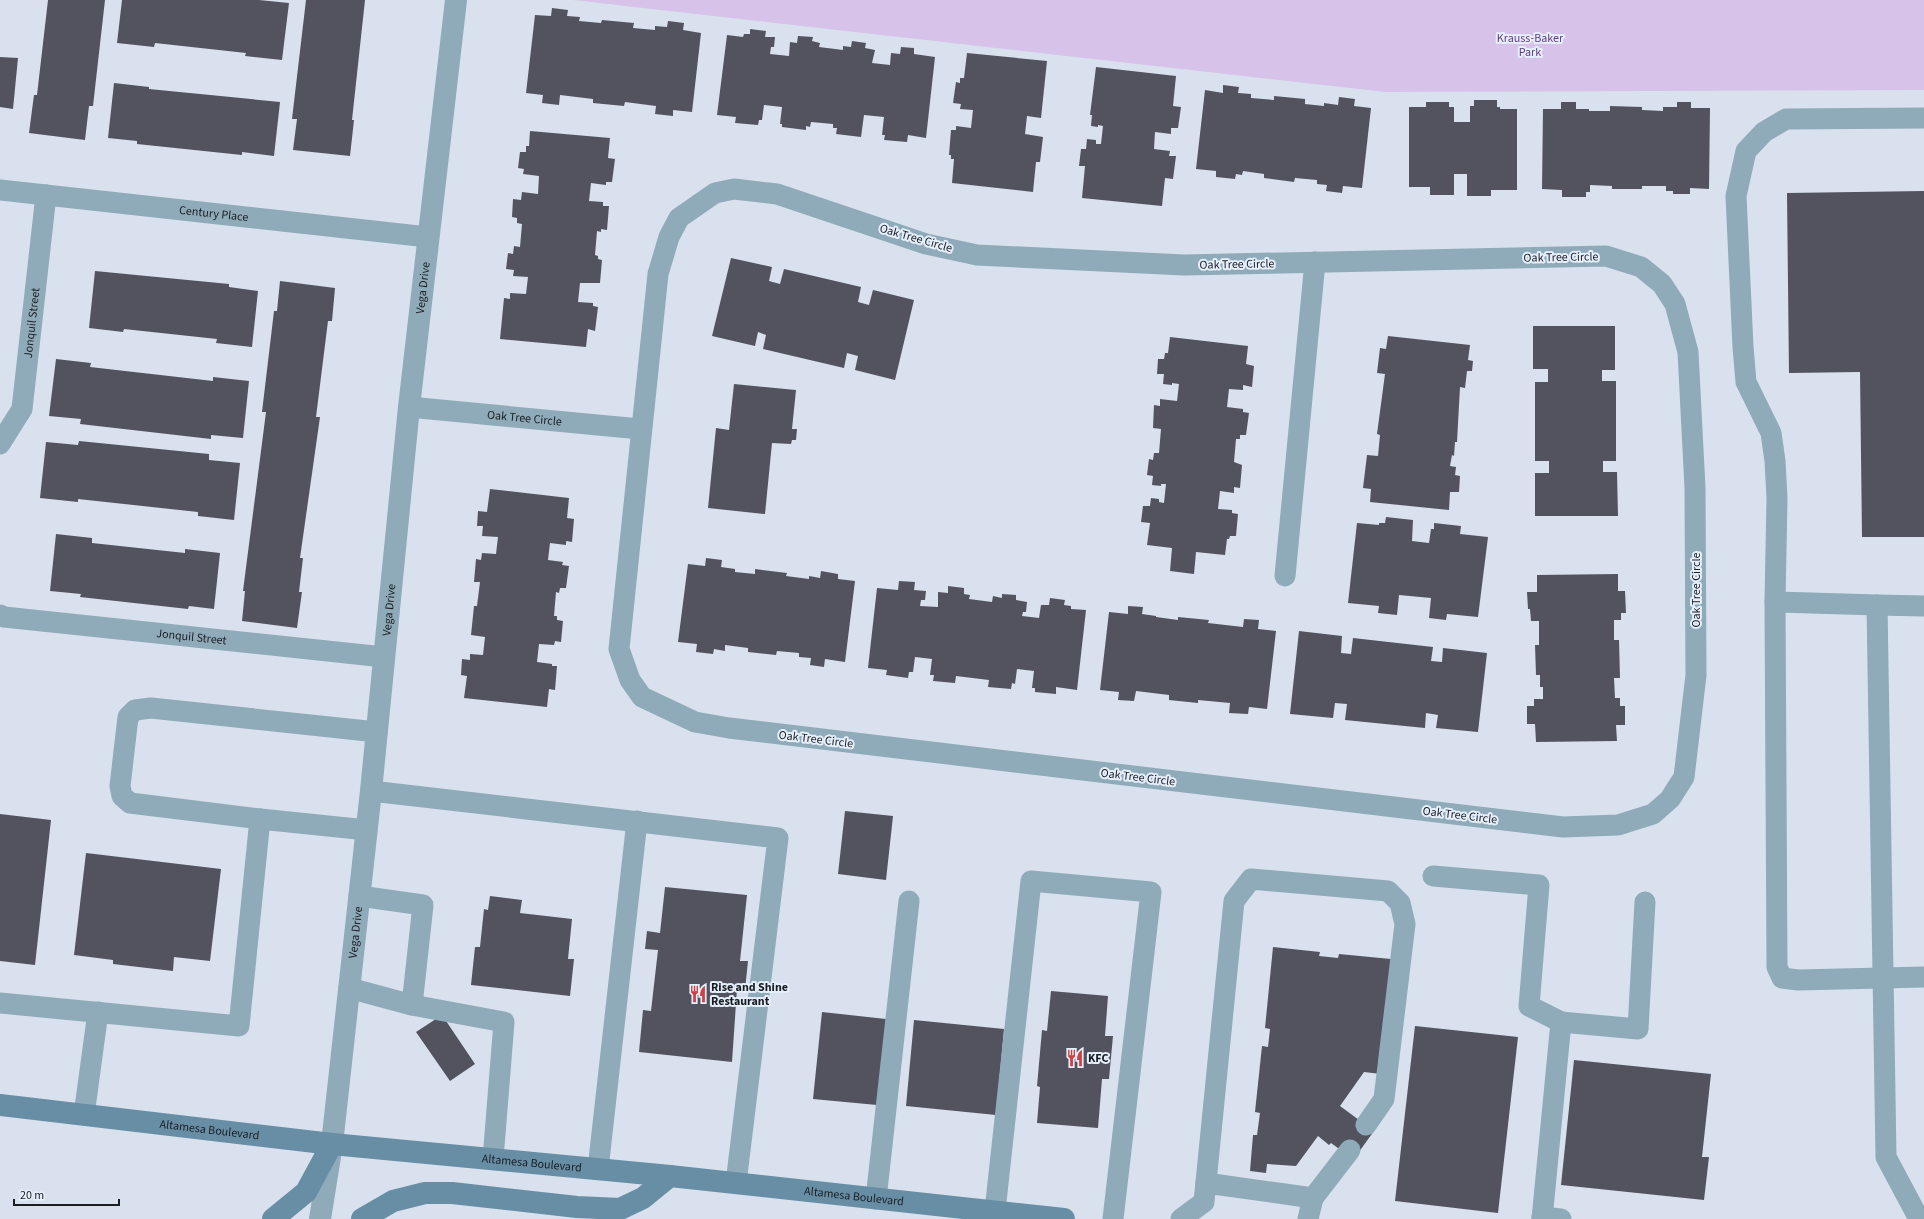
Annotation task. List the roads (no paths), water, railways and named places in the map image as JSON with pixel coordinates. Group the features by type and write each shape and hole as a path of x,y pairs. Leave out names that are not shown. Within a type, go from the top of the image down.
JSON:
{"main road":[{"name":"Altamesa Boulevard","path":"0,1105 332,1144 670,1176 1064,1219"},
{"path":"273,1219 306,1192 332,1144"},
{"path":"362,1219 393,1202 425,1193 452,1193 577,1207 620,1209 643,1198 670,1176"}],"street":[{"name":"Vega Drive","path":"320,1219 332,1144 378,732 384,656 409,407 456,0"}],"lane":[{"path":"1924,118 1786,118 1764,132 1746,151 1736,196 1746,382 1770,433 1775,461 1778,498 1776,602 1778,967 1782,978 1798,980 1924,977"},
{"name":"Oak Tree Circle","path":"734,189 777,194 926,244 977,255 1184,265 1315,262 1606,256 1641,268 1662,284 1675,304 1688,352 1695,488 1696,675 1684,777 1670,799 1653,814 1618,825 1563,827 729,728 695,722 642,697 630,680 619,649 640,429 658,274 668,237 679,218 714,193 734,189"},
{"name":"Century Place","path":"0,190 428,236"},
{"name":"Jonquil Street","path":"0,444 22,409 46,195"},
{"path":"1285,576 1315,262"},
{"name":"Oak Tree Circle","path":"409,407 640,429"},
{"path":"1776,602 1924,606"},
{"path":"1877,604 1886,1157 1919,1219"},
{"name":"Jonquil Street","path":"0,615 4,617 384,656"},
{"path":"367,830 260,820 130,803 122,796 120,786 128,717 135,710 151,708 378,732"},
{"path":"371,791 778,838 736,1183"},
{"path":"0,1003 239,1026 260,820"},
{"path":"598,1169 637,821"},
{"path":"1433,876 1539,886 1529,1006 1561,1022 1638,1029 1644,902"},
{"path":"1181,1219 1204,1202 1234,901 1251,879 1388,891 1400,903 1405,924 1384,1099 1366,1125"},
{"path":"995,1211 1031,881 1151,892 1113,1219"},
{"path":"359,896 423,905 412,1005"},
{"path":"876,1199 909,901"},
{"path":"349,988 412,1005 504,1022 493,1159"},
{"path":"84,1115 98,1012"},
{"path":"1548,1218 1561,1022"},
{"path":"1308,1219 1313,1198 1350,1150"},
{"path":"1206,1183 1313,1198"}],"place":[{"name":"Rise and Shine Restaurant","path":"698,994"},
{"name":"KFC","path":"1075,1058"}],"park label":[{"name":"Krauss-Baker Park","path":"1530,45"}]}
